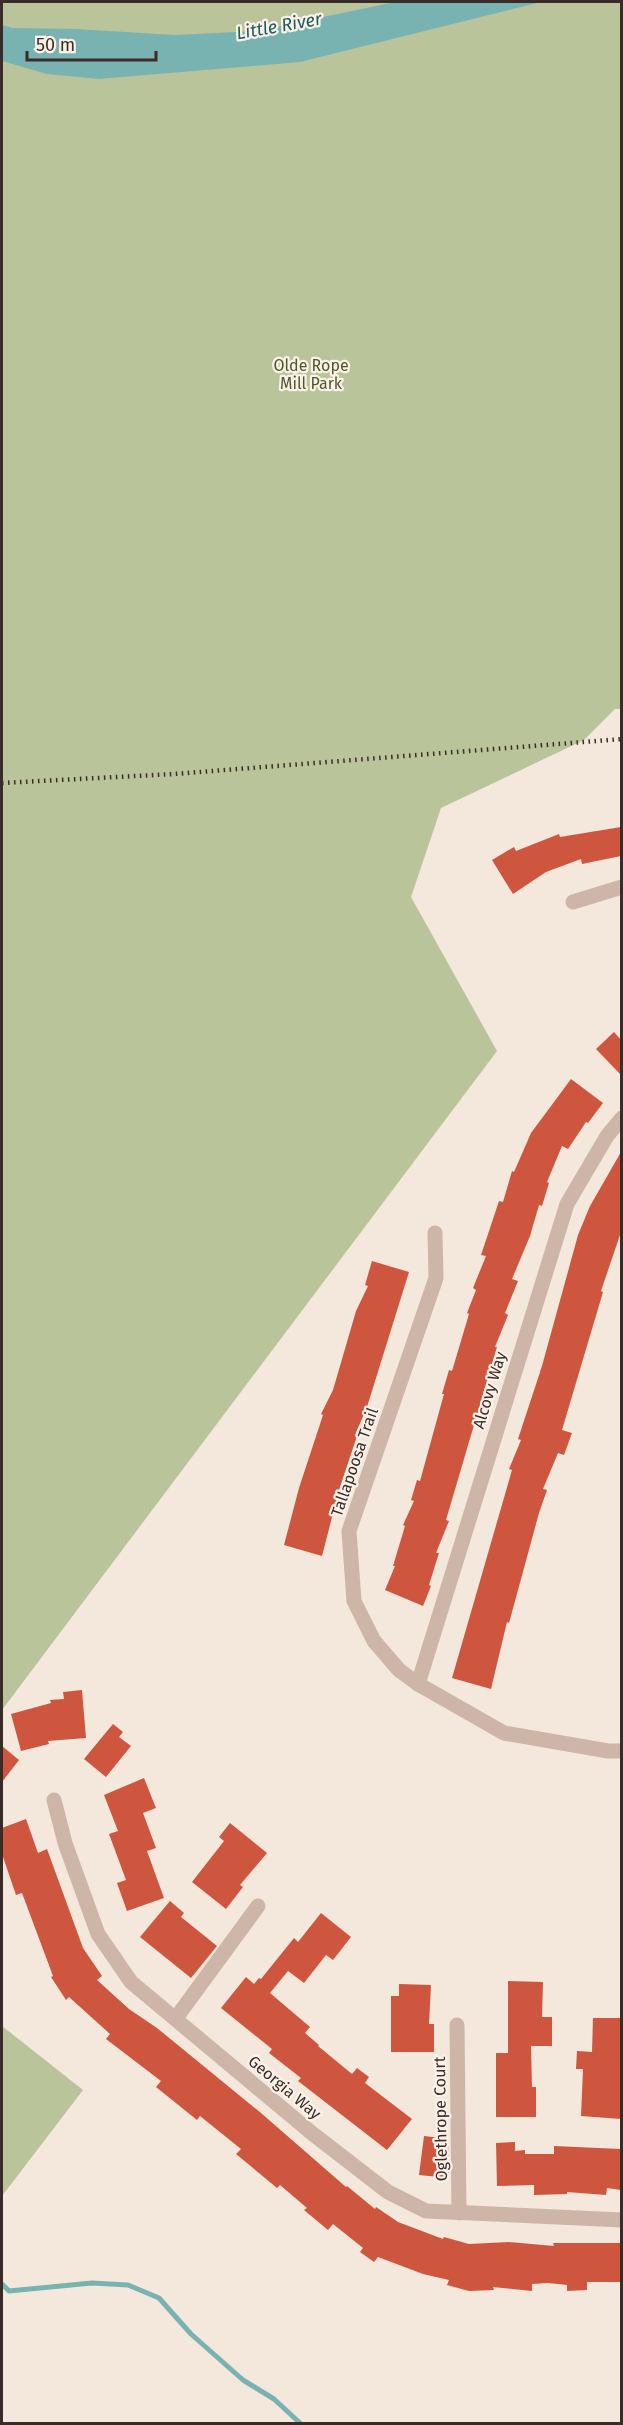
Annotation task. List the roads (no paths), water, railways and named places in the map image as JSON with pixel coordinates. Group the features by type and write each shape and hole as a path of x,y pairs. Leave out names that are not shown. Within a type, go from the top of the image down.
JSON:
{"street":[{"path":"573,902 621,887"},
{"name":"Alcovy Way","path":"418,1684 567,1204 607,1136 621,1119"},
{"name":"Tallapoosa Trail","path":"435,1233 436,1278 349,1531 354,1601 374,1641 399,1670 418,1684 504,1733 608,1751 621,1751"},
{"name":"Georgia Way","path":"54,1800 65,1843 98,1934 131,1982 313,2134 388,2192 426,2211 621,2220"},
{"path":"176,2018 258,1906"},
{"name":"Oglethrope Court","path":"458,2025 459,2213"}],"water":[{"path":"395,2 541,2 300,62 99,79 47,74 2,61 2,25 13,28 175,35 256,31"}],"waterway":[{"path":"2,2284 9,2291 92,2283 128,2285 159,2298 191,2334 243,2380 274,2399 301,2424"}],"railway":[{"path":"2,783 174,774 622,739"}],"water label":[{"name":"Little River","path":"279,26"}],"park label":[{"name":"Olde Rope Mill Park","path":"311,374"}]}
